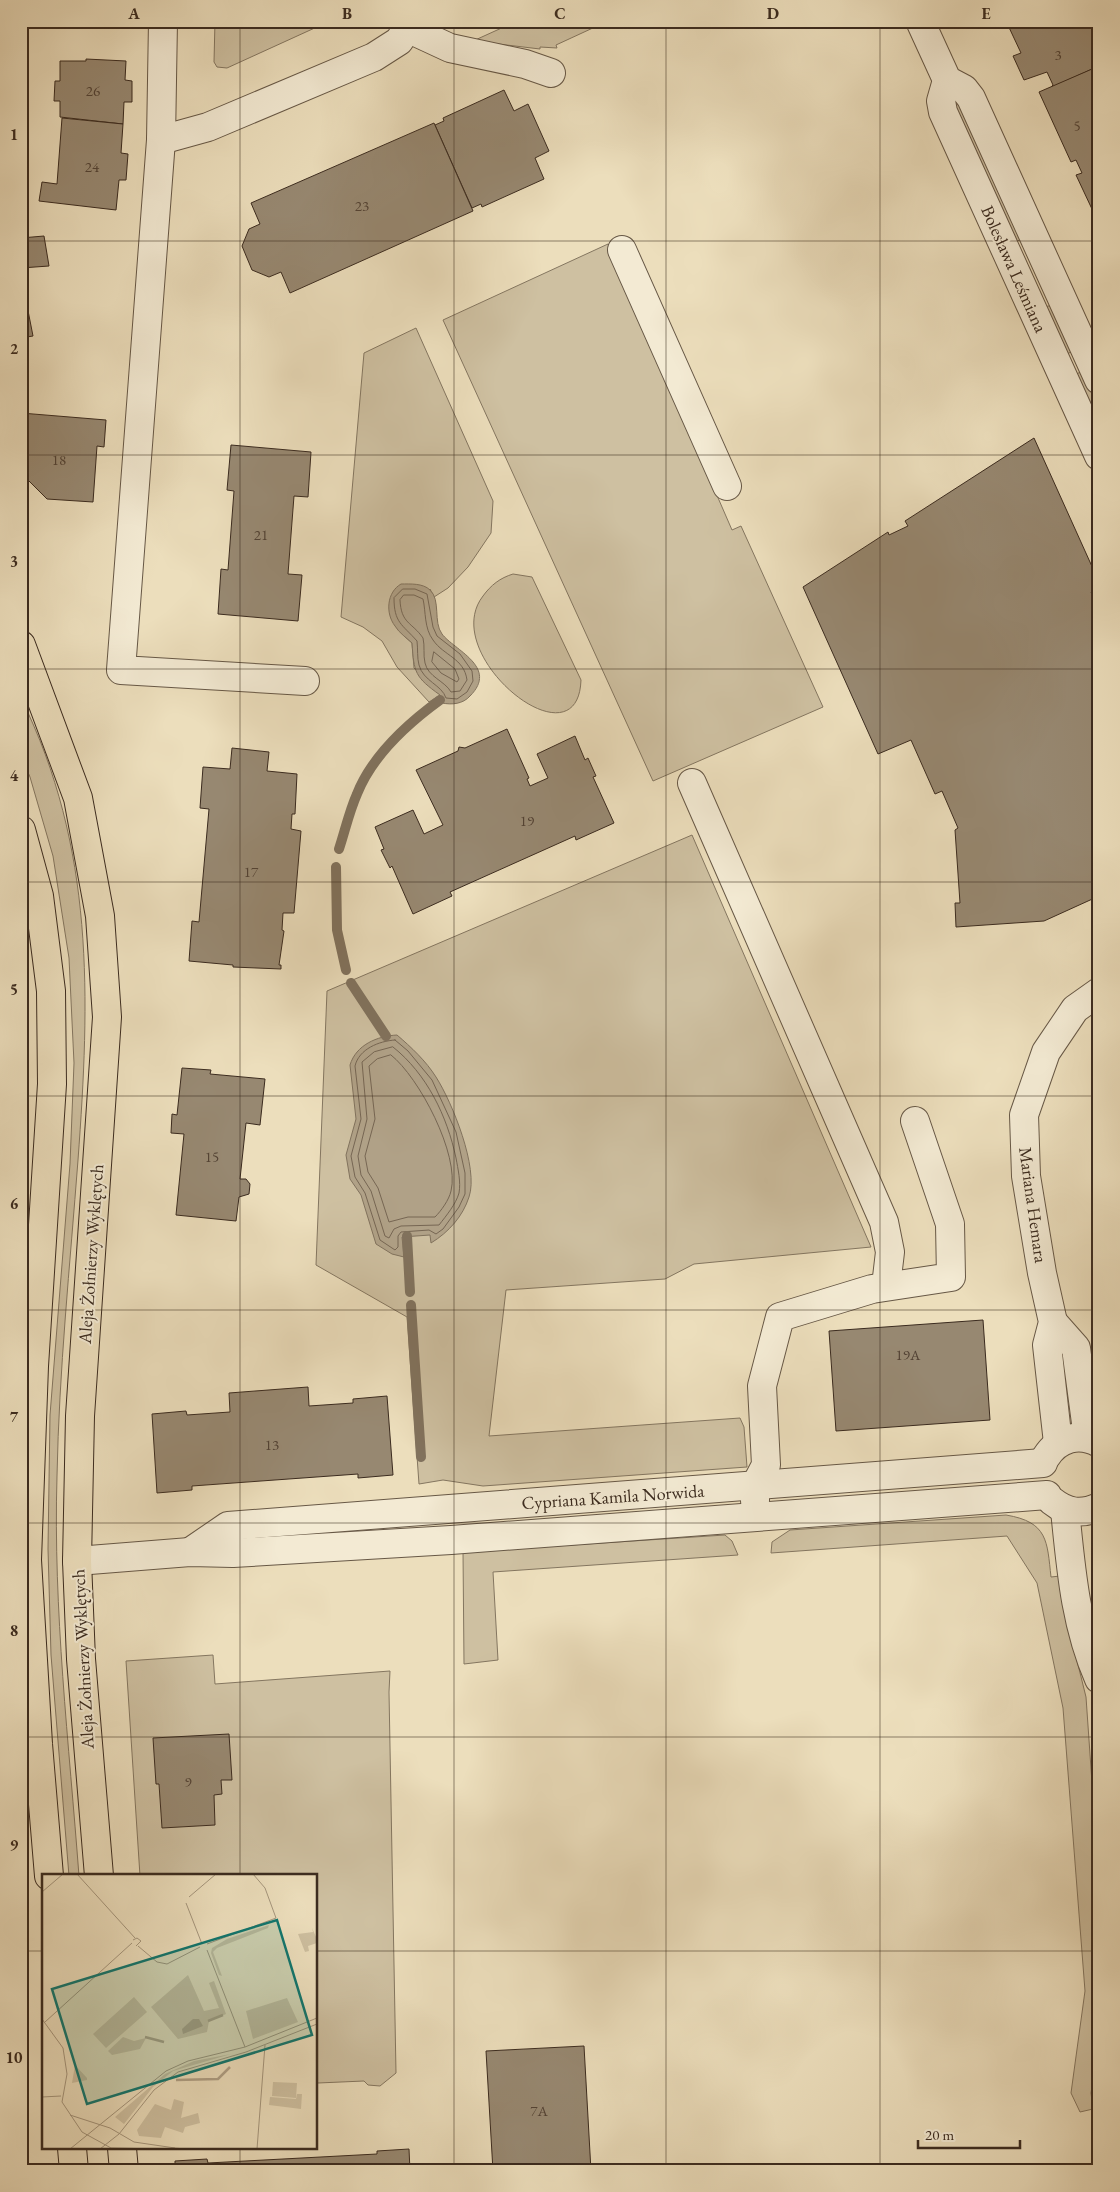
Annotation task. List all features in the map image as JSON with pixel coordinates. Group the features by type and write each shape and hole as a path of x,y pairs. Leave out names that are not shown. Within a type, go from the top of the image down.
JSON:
{"main road":[{"name":"Aleja Żołnierzy Wyklętych","path":"21,645 78,798 100,916 107,1016 80,1416 77,1561 82,1659 99,1874"},
{"path":"21,830 39,896 51,991 52,1084 34,1366 27,1560 29,1743 48,1874"},
{"path":"72,2150 74,2171"},
{"path":"122,2150 124,2171"}],"street":[{"path":"163,21 161,140 121,670 305,681"},
{"path":"920,21 946,80"},
{"path":"161,140 208,127 374,57 399,41 411,25 450,48 525,64 551,73"},
{"name":"Bolesława Leśmiana","path":"1099,380 971,98 964,89 946,80 941,101 943,112 1099,456"},
{"path":"622,250 727,486"},
{"path":"692,783 884,1222 890,1252 886,1286"},
{"name":"Mariana Hemara","path":"1056,1502 1041,1474 1051,1453 1047,1345 1053,1322 1042,1273 1026,1176 1024,1115 1046,1052 1075,1009 1099,992"},
{"path":"756,1518 755,1486 766,1465 762,1386 780,1317 886,1286 951,1277 950,1224 916,1121"},
{"name":"Mariana Hemara","path":"1053,1322 1076,1348 1094,1440"},
{"name":"Cypriana Kamila Norwida","path":"190,1552 228,1526 755,1486 1051,1453 1076,1437 1094,1440"},
{"path":"1056,1502 1075,1604 1088,1651 1099,1679"},
{"name":"Cypriana Kamila Norwida","path":"77,1561 190,1552 233,1553 756,1518 1056,1502 1082,1513 1099,1507"}],"shaded area":[{"path":"215,21 330,21 227,68 217,67 214,62"},
{"path":"517,21 608,21 556,45 557,48 540,47 540,49 473,41"},
{"path":"955,96 1021,239 1016,242 951,97"},
{"path":"608,244 732,530 741,526 823,707 653,781 443,320"},
{"path":"1051,306 1073,351 1065,355 1046,307"},
{"path":"416,328 493,501 491,533 468,567 448,588 434,597 430,589 405,637 412,643 414,668 440,695 429,702 397,667 382,641 363,627 341,617 364,353"},
{"path":"1083,371 1099,407 1099,431 1074,375"},
{"path":"513,574 532,577 581,680 574,704 558,713 537,708 514,694 493,672 478,647 474,620 483,596 496,582"},
{"path":"21,698 45,754 63,811 75,867 82,924 85,982 82,1100 60,1397 56,1526 63,1676 79,1874 69,1874 51,1655 48,1549 50,1415 70,1164 74,1063 69,958 53,856 30,777 21,756"},
{"path":"692,835 871,1247 694,1264 665,1279 506,1290 489,1436 740,1418 744,1427 747,1467 483,1486 443,1480 419,1484 407,1317 316,1265 327,991"},
{"path":"1006,1515 1020,1518 1030,1523 1038,1528 1043,1535 1048,1553 1051,1577 1060,1576 1061,1596 1086,1697 1099,1883 1099,2038 1091,2093 1093,2109 1080,2112 1071,2093 1085,1991 1063,1708 1037,1583 1007,1536 771,1553 772,1542 790,1530"},
{"path":"725,1535 732,1541 738,1555 493,1572 498,1660 464,1664 463,1552"},
{"path":"213,1655 215,1684 390,1671 396,2073 380,2086 368,2085 364,2081 318,2083 318,1874 140,1874 126,1661"}],"water":[{"path":"401,584 420,585 430,590 435,599 439,629 442,634 464,653 477,668 480,676 478,686 464,701 453,704 442,703 440,695 425,684 417,674 412,643 397,629 390,615 390,597"},
{"path":"397,1035 413,1049 432,1071 449,1102 467,1153 471,1185 469,1197 463,1211 449,1229 438,1239 431,1243 430,1235 402,1237 404,1257 392,1254 376,1244 361,1195 350,1179 346,1155 356,1119 350,1065 357,1052 368,1043 382,1037"}],"building":[{"path":"1006,21 1099,21 1099,66 1050,88 1053,85 1047,72 1024,80 1013,56 1021,53"},
{"path":"86,59 126,61 125,80 132,81 132,102 124,102 123,124 60,117 60,101 54,101 55,81 60,81 60,61 86,61"},
{"path":"1099,66 1099,224 1076,175 1082,173 1076,160 1071,162 1039,92"},
{"path":"504,90 514,111 528,104 549,151 535,158 544,179 482,207 481,204 472,208 435,125 444,121 443,118"},
{"path":"62,118 123,124 121,153 128,154 126,180 119,180 116,210 39,201 42,182 57,184"},
{"path":"434,123 473,211 290,293 281,272 269,277 252,270 242,246 249,229 260,224 251,203"},
{"path":"44,236 49,266 21,268 21,238"},
{"path":"21,275 33,336 21,338"},
{"path":"21,413 106,420 104,447 97,446 93,502 47,499 21,473 21,442 24,442 24,431 21,430"},
{"path":"1034,438 1099,582 1099,589 1091,592 1097,603 1099,602 1099,896 1044,921 956,927 955,903 960,903 955,830 958,828 942,791 935,794 911,740 878,754 803,587 888,532 889,535 908,526 905,521"},
{"path":"231,445 311,452 308,497 294,496 288,574 302,575 298,621 218,614 221,569 228,570 234,491 227,490"},
{"path":"507,729 529,778 527,779 530,786 548,778 537,754 575,736 585,760 588,758 596,776 593,777 614,823 576,840 575,836 450,892 452,896 413,914 392,866 390,868 381,850 384,849 375,827 413,810 424,834 443,825 416,770 458,751 459,747 465,748"},
{"path":"232,748 269,752 267,771 297,774 295,814 292,814 291,829 301,831 294,913 283,913 282,930 284,931 279,965 281,965 281,969 233,967 233,965 189,961 192,921 199,922 209,809 200,808 203,767 230,769"},
{"path":"182,1068 211,1070 210,1074 265,1079 260,1125 246,1123 240,1179 246,1179 250,1184 249,1194 239,1197 236,1221 176,1215 184,1134 171,1133 172,1114 177,1115"},
{"path":"983,1320 990,1420 836,1431 829,1331"},
{"path":"308,1387 309,1406 353,1403 353,1399 387,1396 393,1475 358,1478 358,1474 192,1486 192,1490 157,1493 152,1414 186,1411 187,1415 230,1412 229,1393"},
{"path":"229,1734 232,1780 221,1780 222,1794 214,1795 215,1825 162,1828 159,1784 156,1784 153,1738"},
{"path":"584,2046 591,2171 493,2171 486,2051"},
{"path":"409,2149 410,2171 175,2171 175,2161 207,2159 208,2163 377,2154 377,2151"}],"waterway":[{"path":"339,849 354,801 372,767 403,730 440,700"},
{"path":"336,867 337,930 346,970"},
{"path":"351,983 386,1036"},
{"path":"407,1236 410,1292"},
{"path":"411,1305 421,1457"}]}
